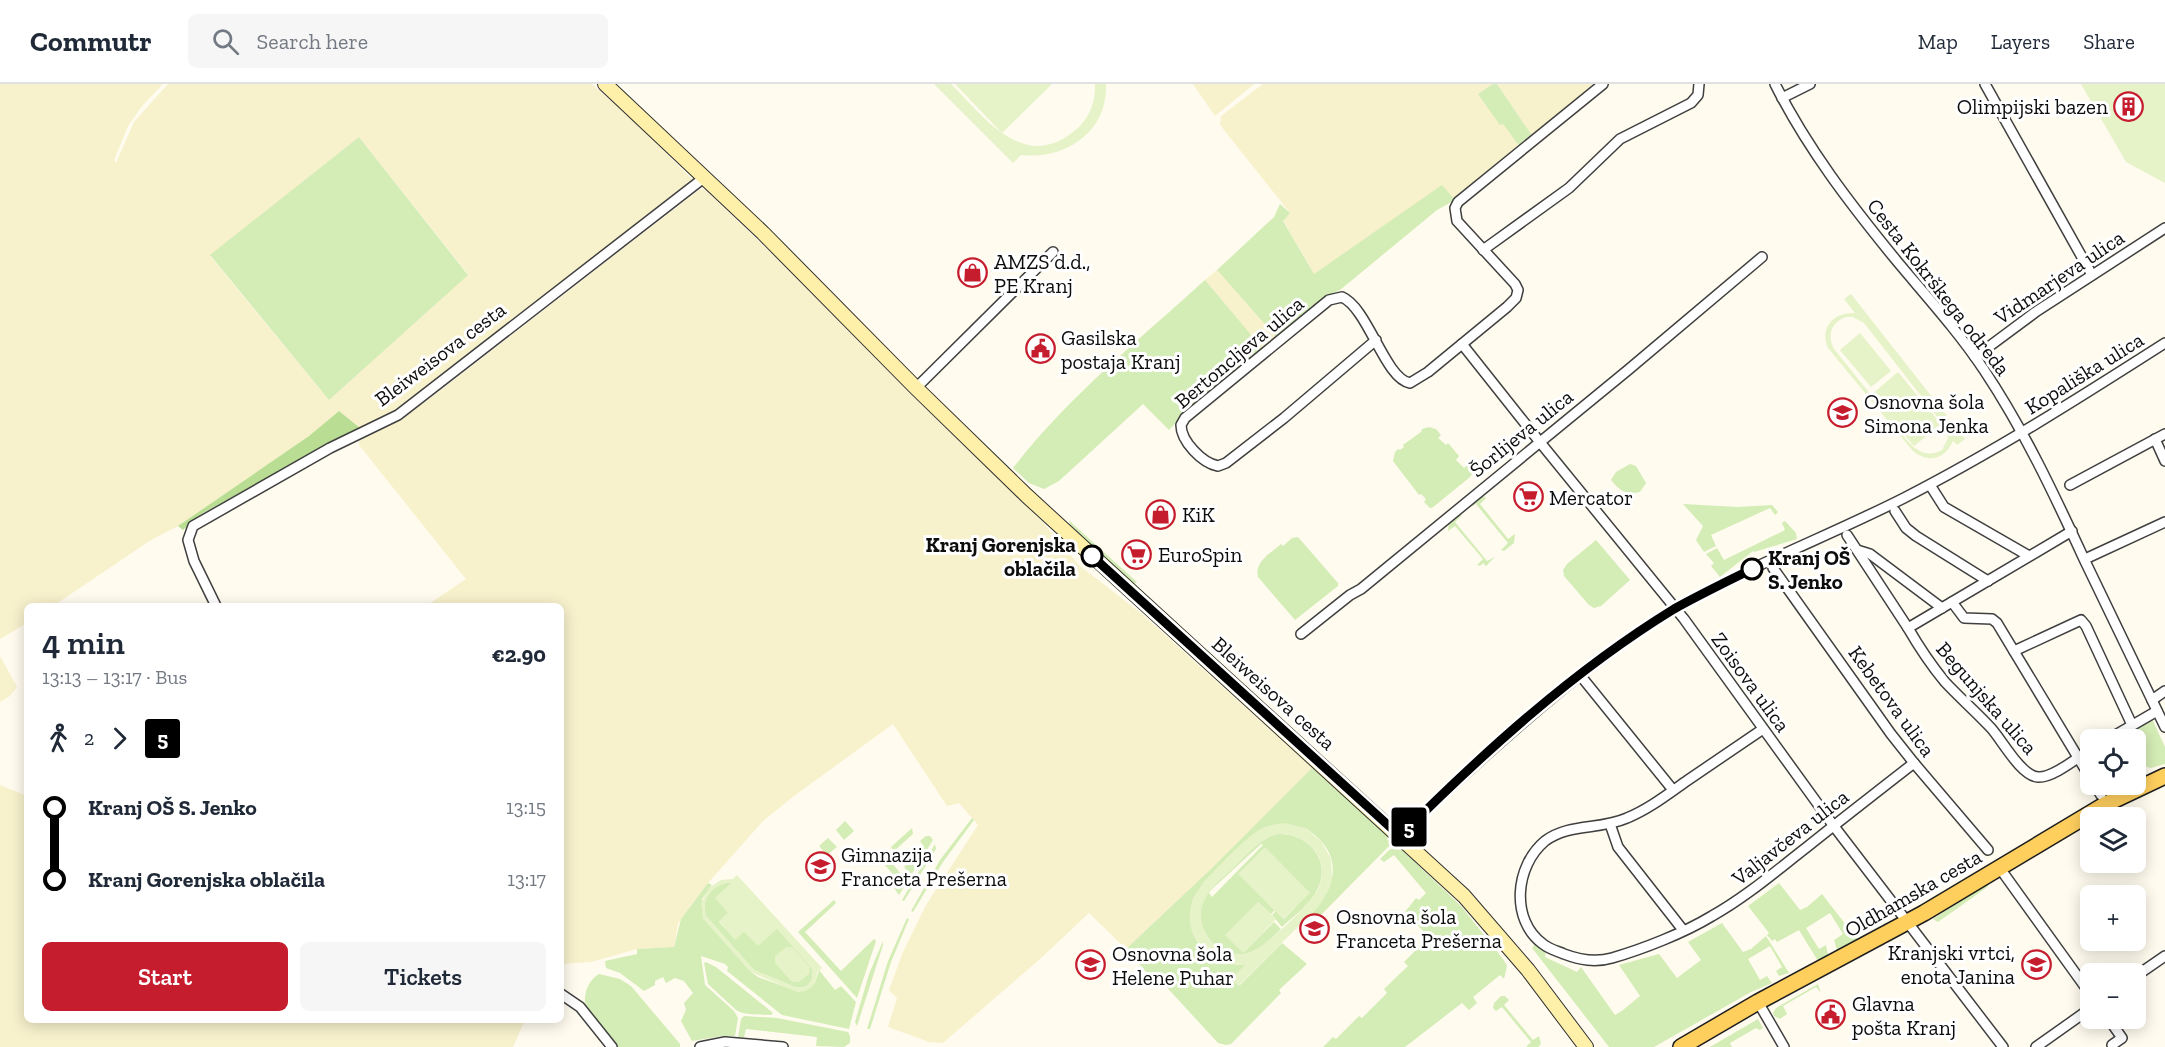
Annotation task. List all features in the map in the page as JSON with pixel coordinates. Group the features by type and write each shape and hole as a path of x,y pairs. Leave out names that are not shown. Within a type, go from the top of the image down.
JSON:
{"main road":[{"name":"Bleiweisova cesta","path":"605,84 705,177 916,388 1076,542 1464,896 1500,936 1586,1047"},
{"name":"Oldhamska cesta","path":"1681,1047 1758,1002 1907,922 2106,804 2165,776"}],"street":[{"name":"Bertoncljeva ulica","path":"1376,340 1284,418 1226,463 1218,466 1206,462 1183,437 1180,424 1185,418 1329,300 1336,297 1347,299 1376,340 1400,378 1410,383 1416,381 1509,305 1516,298 1518,290 1515,284 1457,221 1455,208 1458,202 1603,84"},
{"path":"1483,250 1569,188 1620,140 1691,103 1698,95 1699,84"},
{"name":"Cesta Kokrškega odreda","path":"1775,84 1814,151 1854,207 1940,311 1975,357 2011,411 2072,531 2165,727"},
{"path":"1782,98 1810,84"},
{"path":"1984,84 2092,276"},
{"name":"Bleiweisova cesta","path":"215,603 194,561 188,540 193,526 330,448 398,415 705,177"},
{"name":"Vidmarjeva ulica","path":"1975,357 2037,311 2165,228"},
{"path":"916,388 1053,252"},
{"name":"Šorlijeva ulica","path":"1301,634 1350,595 1361,589 1762,257"},
{"name":"Zoisova ulica","path":"1462,344 1675,609 1833,825 2003,1047"},
{"name":"Kopališka ulica","path":"1400,836 1458,778 1580,675 1675,609 1757,566 1930,485 2022,433 2165,344"},
{"path":"2070,485 2165,434"},
{"path":"2155,439 2165,461"},
{"path":"1930,485 1944,507 2029,556"},
{"path":"1895,511 1901,522 1911,532 1989,581"},
{"path":"2085,559 2165,522"},
{"name":"Begunjska ulica","path":"1908,628 2072,531"},
{"name":"Begunjska ulica","path":"1847,535 1920,649 1945,681 1992,729 2030,775 2047,776 2080,753"},
{"name":"Begunjska ulica","path":"1857,550 1870,554 1942,608"},
{"name":"Kebetova ulica","path":"1773,568 1914,763 1988,850"},
{"name":"Begunjska ulica","path":"1952,602 1964,618 1992,619 1997,623 2077,754"},
{"path":"2014,651 2081,620 2086,626 2132,724"},
{"path":"1580,675 1673,790"},
{"path":"2152,700 2165,691"},
{"path":"2124,729 2157,711"},
{"name":"Valjavčeva ulica","path":"1763,729 1645,810 1611,824 1568,829 1546,841 1526,866 1521,880 1520,898 1525,922 1544,946 1576,959 1597,962 1621,955 1710,917 1748,894 1914,763"},
{"path":"2077,754 2080,759"},
{"path":"1611,824 1618,847 1683,930"},
{"path":"2004,874 2080,980"},
{"path":"2146,969 2165,956"},
{"path":"564,996 580,1007 612,1047"},
{"path":"1758,1002 1784,1047"},
{"path":"2036,1047 2080,1016"},
{"path":"2112,1045 2122,1038 2116,1029"},
{"path":"700,1047 725,1042 783,1047"}],"shaded area":[{"path":"0,84 163,84 142,106 128,126 114,160 116,163 134,122 168,84 592,84 637,124 692,179 690,183 428,388 396,410 360,428 339,411 309,436 178,526 151,540 57,603 24,603 24,625 0,639","holes":["359,137 468,274 329,400 210,256"]},
{"path":"1193,84 1254,84 1215,116"},
{"path":"1263,84 1493,84 1479,94 1520,147 1455,200 1442,186 1314,274 1283,220 1290,213 1220,125 1221,116"},
{"path":"1497,84 1598,84 1533,137"},
{"path":"704,189 783,264 909,392 1040,519 1080,566 1142,614 1312,768 1213,867 1126,949 1089,913 943,1043 929,1042 888,1027 897,998 889,990 903,952 926,905 978,825 959,803 947,806 893,724 763,821 708,883 681,919 674,947 637,949 591,962 564,964 564,603 430,603 466,579 359,445 359,441 397,421 432,397 699,190"},
{"path":"1217,270 1277,338 1263,349 1205,280"},
{"path":"0,656 17,687 10,696 0,702"},
{"path":"0,785 24,795 24,1023 524,1023 513,1047 0,1047"}],"green space":[{"path":"934,84 951,84 990,124 1005,135 1021,143 1037,146 1055,143 1078,128 1090,111 1095,84 1106,84 1105,101 1100,116 1092,129 1081,139 1053,153 1021,155 1013,163"},
{"path":"955,84 1052,84 1002,133"},
{"path":"1493,84 1497,84 1533,137 1520,147 1503,124 1500,125 1478,94"},
{"name":"Olimpijski bazen","path":"2081,84 2165,84 2165,183 2126,162"},
{"path":"359,137 468,275 329,400 210,255"},
{"path":"1442,185 1455,200 1437,210 1340,290 1331,294 1277,338 1217,270 1274,217 1280,204 1290,213 1283,221 1314,274"},
{"path":"1205,280 1263,349 1182,416 1169,430 1143,404 1059,481 1044,489 1029,483 1013,468 1080,393"},
{"path":"1851,294 1965,439 1957,445 1953,441 1945,452 1935,458 1924,457 1912,450 1828,348 1825,334 1830,322 1841,315 1855,313 1844,299","holes":["1853,317 1864,323 1943,424 1948,438 1942,450 1933,453 1918,450 1911,444 1888,416 1914,446 1941,424 1898,372 1871,395 1834,349 1831,339 1834,326 1841,319"]},
{"path":"1860,333 1891,371 1871,387 1840,350"},
{"path":"339,411 360,428 203,513 183,530 178,526 309,436"},
{"path":"1429,427 1436,429 1441,435 1438,438 1446,445 1448,443 1459,456 1456,460 1464,468 1467,465 1472,474 1432,508 1424,502 1426,499 1421,494 1419,495 1393,461 1398,449 1404,447 1403,445 1422,429"},
{"path":"1630,464 1636,466 1646,483 1640,492 1624,491 1611,480 1616,472"},
{"path":"1483,496 1486,498 1480,504 1508,539 1515,534 1514,543 1504,551 1501,550 1508,543 1476,504 1468,508"},
{"path":"1683,504 1738,507 1772,505 1778,512 1775,515 1770,508 1711,535 1716,546 1704,552 1696,540 1703,526"},
{"path":"1459,514 1462,515 1455,522 1487,561 1495,557 1486,566 1483,563 1480,566 1477,565 1483,559 1455,526 1448,531 1449,523"},
{"path":"1069,520 1137,582 1133,585 1077,534 1070,526"},
{"path":"1785,521 1796,533 1797,539 1753,551 1720,577 1711,566 1714,563 1706,554 1717,548 1724,560 1785,530 1782,523"},
{"path":"1298,537 1338,583 1338,586 1295,620 1258,577 1257,572 1261,562 1268,554 1281,544 1283,546 1292,538"},
{"path":"1596,540 1630,580 1601,606 1594,608 1564,576 1563,570"},
{"path":"2149,719 2153,721 2165,747 2165,764 2151,768 2146,767 2146,729 2134,729"},
{"path":"1312,768 1392,843 1314,922 1309,916 1326,894 1333,870 1327,848 1305,828 1249,838 1204,882 1193,899 1191,909 1196,939 1201,948 1217,960 1246,965 1239,986 1282,943 1307,964 1279,990 1281,993 1231,1044 1218,1043 1160,980 1156,983 1126,949 1213,867"},
{"path":"972,818 974,820 943,862 913,912 911,911 940,860"},
{"path":"845,821 854,831 844,840 836,830"},
{"path":"1286,823 1305,828 1321,841 1331,859 1332,879 1318,907 1238,986 1231,979 1245,965 1232,964 1208,954 1193,935 1190,911 1194,897 1214,871 1252,835 1268,826","holes":["1277,834 1288,834 1306,842 1319,857 1322,876 1315,894 1277,934 1257,949 1238,954 1216,946 1204,930 1201,917 1204,900 1214,886 1259,843"]},
{"path":"912,828 913,834 894,851 891,847"},
{"path":"1277,834 1298,838 1314,850 1322,868 1317,890 1301,910 1282,927 1272,915 1276,911 1284,919 1310,892 1239,874 1275,910 1271,914 1258,902 1243,953 1274,922 1281,929 1264,945 1252,952 1241,954 1230,953 1220,949 1206,934 1202,924 1203,902 1209,891 1255,846","holes":["1261,844 1263,845 1212,897 1209,893 1211,890"]},
{"path":"930,836 933,840 911,875 904,867 924,847 920,841"},
{"path":"828,838 837,847 827,855 819,846"},
{"path":"935,844 936,849 904,901 902,900"},
{"path":"1265,847 1310,893 1283,919 1238,874"},
{"path":"1396,847 1399,850 1400,848 1461,906 1503,959 1507,966 1504,979 1500,975 1473,997 1477,1003 1469,1010 1462,1003 1405,1047 1323,1047 1333,1037 1336,1039 1359,1016 1362,1018 1387,993 1384,989 1408,966 1404,962 1429,937 1405,912 1416,898 1419,900 1426,893 1394,855 1384,862 1380,859"},
{"path":"889,856 892,859 890,861 902,875 905,873 909,878 899,895 894,888 900,882 882,862"},
{"path":"737,875 822,968 817,972 811,988 799,992 794,991 751,972 703,918 701,903 709,888 721,880 733,879","holes":["731,883 715,898 728,913 719,921 735,940 744,932 758,946 777,929 812,968 810,983 804,987 795,987 754,970 706,916 705,905 711,891 720,885"]},
{"path":"1992,880 1986,888 1938,922 1933,919"},
{"path":"708,883 712,885 702,899 703,918 751,972 758,977 799,992 815,983 819,970 835,990 841,986 856,1002 849,1029 782,1015 727,971 728,967 725,964 701,956 705,985 734,1011 738,1018 735,1036 692,1041 681,1021 686,1010 684,1003 693,993 684,981 675,978 666,983 663,977 644,991 620,973 606,968 605,961 637,954 637,949 674,947 681,919"},
{"path":"732,883 728,913 719,922 735,939 744,931 777,928 812,968 810,983 804,987 795,987 754,970 706,916 705,905 708,895 715,888"},
{"path":"1779,883 1800,910 1822,894 1857,939 1837,950 1834,940 1843,934 1830,913 1806,928 1819,949 1826,945 1828,955 1818,961 1799,930 1777,942 1775,939 1772,941 1767,935 1769,933 1748,906"},
{"path":"834,900 836,903 805,932 841,971 874,939 876,941 857,998 798,932"},
{"path":"1258,902 1276,919 1243,953 1225,935"},
{"path":"907,918 909,919 891,962 870,1029 867,1029 888,961"},
{"path":"1722,923 1743,952 1751,949 1766,936 1789,973 1779,976 1776,971 1782,967 1770,946 1748,959 1760,980 1767,976 1772,983 1751,992 1654,1047 1609,1047 1532,948 1536,943 1546,950 1545,957 1577,972 1581,967 1615,1015 1640,996 1619,965 1659,954 1677,978 1701,960 1688,942"},
{"path":"883,941 857,1026 855,1022 869,974"},
{"path":"786,947 792,947 810,967 809,974 799,982 792,982 775,963 775,956"},
{"path":"704,963 716,967 773,1013 771,1015 753,1014 736,1010 708,984"},
{"path":"599,974 620,979 631,986 680,1044 680,1047 618,1047 585,1004 587,989 595,976"},
{"path":"1818,984 1821,993 1816,987 1783,1006 1787,1014 1780,1019 1774,1016 1776,1008"},
{"path":"1501,996 1509,1000 1504,1005 1533,1040 1539,1036 1541,1044 1538,1047 1526,1047 1531,1042 1502,1007 1496,1011 1493,1008 1494,1003"},
{"path":"744,1016 777,1018 848,1032 850,1043 844,1047 816,1046 817,1037 746,1029 744,1037 738,1037 741,1019"},
{"path":"1758,1019 1763,1028 1760,1030 1756,1028 1730,1043 1732,1047 1710,1047"}],"bus line":[{"name":"5","path":"1092,556 1400,836 1458,778 1580,675 1675,609 1752,569"}],"place":[{"name":"Olimpijski bazen","path":"2129,106"},
{"name":"AMZS d.d., PE Kranj","path":"973,273"},
{"name":"Gasilska postaja Kranj","path":"1040,349"},
{"name":"Osnovna šola Simona Jenka","path":"1843,413"},
{"name":"Mercator","path":"1528,497"},
{"name":"KiK","path":"1161,514"},
{"name":"EuroSpin","path":"1137,554"},
{"name":"Kranj Gorenjska oblačila","path":"1092,556"},
{"name":"Kranj OŠ S. Jenko","path":"1752,569"},
{"name":"Gimnazija Franceta Prešerna","path":"820,866"},
{"name":"Osnovna šola Franceta Prešerna","path":"1315,928"},
{"name":"Kranjski vrtci, enota Janina","path":"2036,964"},
{"name":"Osnovna šola Helene Puhar","path":"1091,965"},
{"name":"Glavna pošta Kranj","path":"1831,1015"}]}
